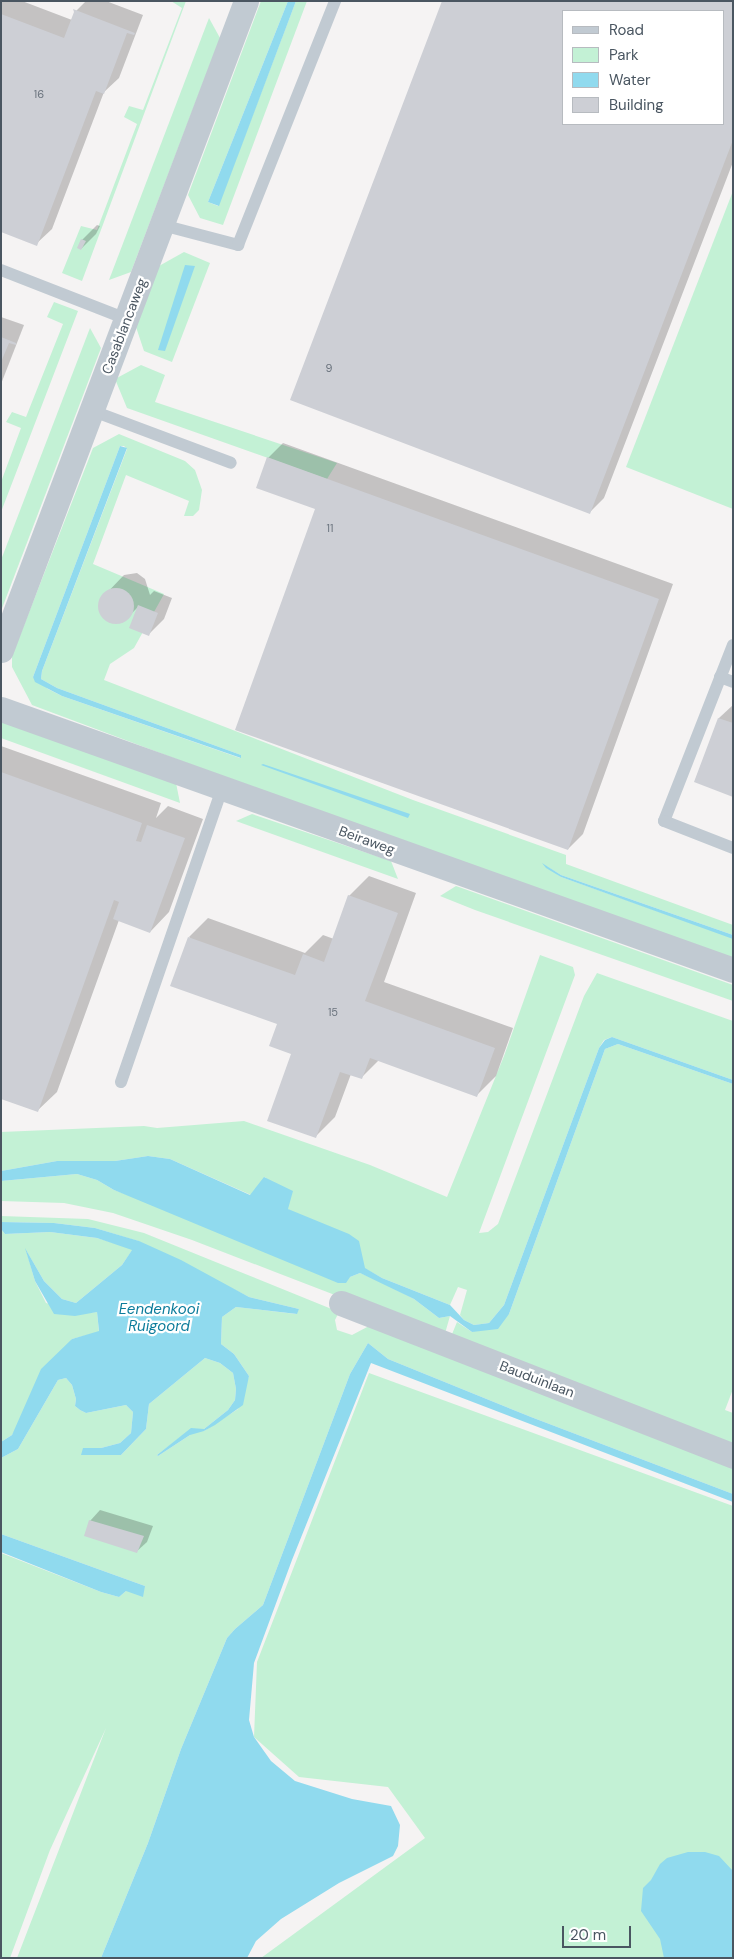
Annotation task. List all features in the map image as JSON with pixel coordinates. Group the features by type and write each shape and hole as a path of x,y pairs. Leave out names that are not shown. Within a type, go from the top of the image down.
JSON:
{"street":[{"name":"Casablancaweg","path":"1,650 93,410 245,2"},
{"name":"Beiraweg","path":"1,709 733,970"},
{"name":"Bauduinlaan","path":"341,1303 733,1456"}],"lane":[{"path":"162,225 238,244 334,1"},
{"path":"1,270 127,319"},
{"path":"93,410 231,463"},
{"path":"733,645 664,822 733,848"},
{"path":"720,678 733,682"},
{"path":"121,1082 222,788"}],"green space":[{"path":"171,1 186,1 82,281 62,273 81,226 97,230 137,124 124,117 129,106 143,110 182,8"},
{"path":"261,1 288,1 208,202 218,206 296,1 307,1 223,225 200,218 188,195"},
{"path":"209,18 220,38 131,272 109,280"},
{"path":"733,191 733,509 626,467"},
{"path":"184,252 210,263 172,362 144,351 136,327 159,266"},
{"path":"54,302 78,311 1,512 1,482 21,428 6,422 12,412 26,417 63,324 47,317"},
{"path":"90,328 101,348 1,611 1,560"},
{"path":"141,365 165,375 155,402 337,463 327,479 127,408 115,379"},
{"path":"119,434 185,461 195,470 202,490 199,510 193,516 184,516 189,501 126,475 93,564 164,594 134,648 110,664 104,680 413,800 566,855 566,864 733,925 733,935 561,875 543,864 561,877 733,938 733,960 248,786 32,705 12,667 12,656 93,448","holes":["120,446 124,446 127,449 42,671 41,679 57,688 241,755 240,758 62,696 48,689 33,677"]},
{"path":"1,721 176,783 180,803 1,738"},
{"path":"252,814 391,861 398,879 236,821"},
{"path":"456,886 733,985 733,1001 440,896"},
{"path":"540,955 573,967 575,975 479,1233 488,1232 498,1224 584,996 597,973 733,1021 733,1080 612,1037 604,1040 599,1048 504,1305 489,1323 474,1325 464,1320 460,1315 467,1290 458,1287 450,1305 382,1278 364,1268 288,1209 265,1177 251,1195 170,1159 148,1156 115,1161 57,1161 1,1171 1,1132 144,1126 157,1128 244,1121 370,1165 447,1197 504,1056"},
{"path":"618,1044 733,1084 733,1389 725,1410 733,1413 733,1494 531,1417 388,1359 368,1343 350,1374 263,1605 227,1638 181,1749 148,1843 101,1958 17,1958 106,1728 50,1850 10,1958 1,1958 1,1553 101,1592 119,1597 126,1591 145,1586 1,1534 1,1458 18,1449 58,1380 66,1378 72,1385 76,1399 75,1406 80,1410 86,1413 126,1405 133,1412 131,1433 120,1443 101,1448 83,1448 121,1455 146,1429 149,1404 205,1358 220,1363 233,1373 236,1389 235,1400 228,1410 204,1429 204,1431 238,1409 249,1376 234,1354 221,1344 222,1317 236,1307 296,1314 299,1309 249,1297 138,1241 95,1228 54,1223 1,1222 1,1216 88,1219 144,1233 339,1312 335,1320 337,1330 352,1335 369,1326 450,1339 457,1322 472,1332 509,1314 605,1049","holes":["191,1429 190,1435 158,1456 157,1455"]},
{"path":"77,1174 97,1180 114,1190 350,1277 360,1273 377,1280 414,1299 439,1318 450,1316 444,1337 192,1240 113,1213 64,1203 1,1201 1,1181"},
{"path":"1,1229 5,1234 50,1232 97,1238 133,1249 122,1265 76,1303 62,1299 44,1281 26,1250 35,1281 46,1303 87,1313 97,1312 99,1332 72,1339 12,1435 1,1442"},
{"path":"369,1373 733,1506 733,1958 261,1958 425,1838 388,1787 299,1777 254,1737 257,1662"}],"water":[{"path":"288,1 296,1 219,206 208,202"},
{"path":"185,265 195,266 165,351 158,350"},
{"path":"120,446 127,448 42,671 41,679 57,688 241,755 241,758 62,696 35,682 33,677"},
{"path":"263,764 410,814 408,818 261,765"},
{"path":"542,863 561,875 733,935 733,939 561,877 546,868"},
{"path":"612,1037 733,1080 733,1084 618,1044 605,1049 509,1314 498,1329 472,1332 450,1316 439,1318 414,1299 360,1273 350,1277 346,1283 338,1283 114,1190 97,1180 77,1174 1,1181 1,1171 57,1161 115,1161 148,1156 170,1159 250,1195 264,1177 293,1191 288,1209 349,1234 359,1241 365,1268 382,1278 450,1305 464,1320 474,1325 489,1323 504,1305 599,1048 605,1040"},
{"name":"Eendenkooi Ruigoord","path":"1,1222 54,1223 95,1228 139,1241 181,1260 249,1297 299,1309 297,1314 236,1307 222,1317 221,1344 234,1354 249,1376 243,1405 215,1425 190,1435 158,1456 191,1428 204,1429 228,1410 235,1400 236,1389 233,1373 220,1363 205,1358 149,1404 146,1429 121,1455 81,1455 83,1448 101,1448 120,1443 131,1433 133,1412 126,1405 86,1413 75,1406 76,1399 72,1385 66,1378 58,1380 18,1449 1,1458 1,1442 12,1435 41,1369 72,1339 99,1331 97,1312 75,1316 54,1314 35,1281 25,1248 44,1281 62,1299 76,1303 122,1265 132,1250 97,1238 50,1232 5,1234 1,1229"},
{"path":"368,1343 388,1359 531,1417 733,1494 733,1502 371,1363 292,1560 254,1663 249,1720 254,1737 271,1761 295,1781 352,1799 391,1806 400,1825 398,1846 393,1856 339,1883 281,1919 256,1941 247,1958 101,1958 148,1843 181,1749 227,1638 263,1605 350,1374"},
{"path":"1,1534 145,1586 143,1597 126,1591 119,1597 101,1592 1,1552"},
{"path":"688,1852 705,1852 719,1856 733,1871 733,1958 664,1958 660,1939 641,1911 643,1888 651,1880 660,1864 667,1858"}],"building":[{"path":"442,1 733,1 733,140 590,514 290,400"},
{"path":"73,9 135,33 134,35 127,33 104,94 96,91 37,246 1,232 1,14 64,38 74,12"},
{"path":"81,239 86,241 81,250 77,248"},
{"path":"1,337 16,343 16,345 9,343 1,362"},
{"path":"267,457 659,599 568,850 235,730 315,509 256,488"},
{"path":"116,588 123,589 129,593 133,599 133,613 129,619 123,623 116,624 109,623 103,619 99,613 98,606 99,599 103,593 109,589"},
{"path":"138,605 158,613 149,636 129,628"},
{"path":"718,718 733,723 733,797 694,782"},
{"path":"1,772 142,823 136,841 141,842 147,825 185,838 150,933 113,919 119,902 114,900 38,1112 1,1099"},
{"path":"348,895 398,913 365,1001 495,1048 477,1097 370,1058 362,1079 340,1072 316,1138 267,1121 291,1054 269,1046 277,1024 170,986 188,937 295,975 303,954 324,962"},
{"path":"89,1520 144,1536 137,1553 84,1536"}]}
